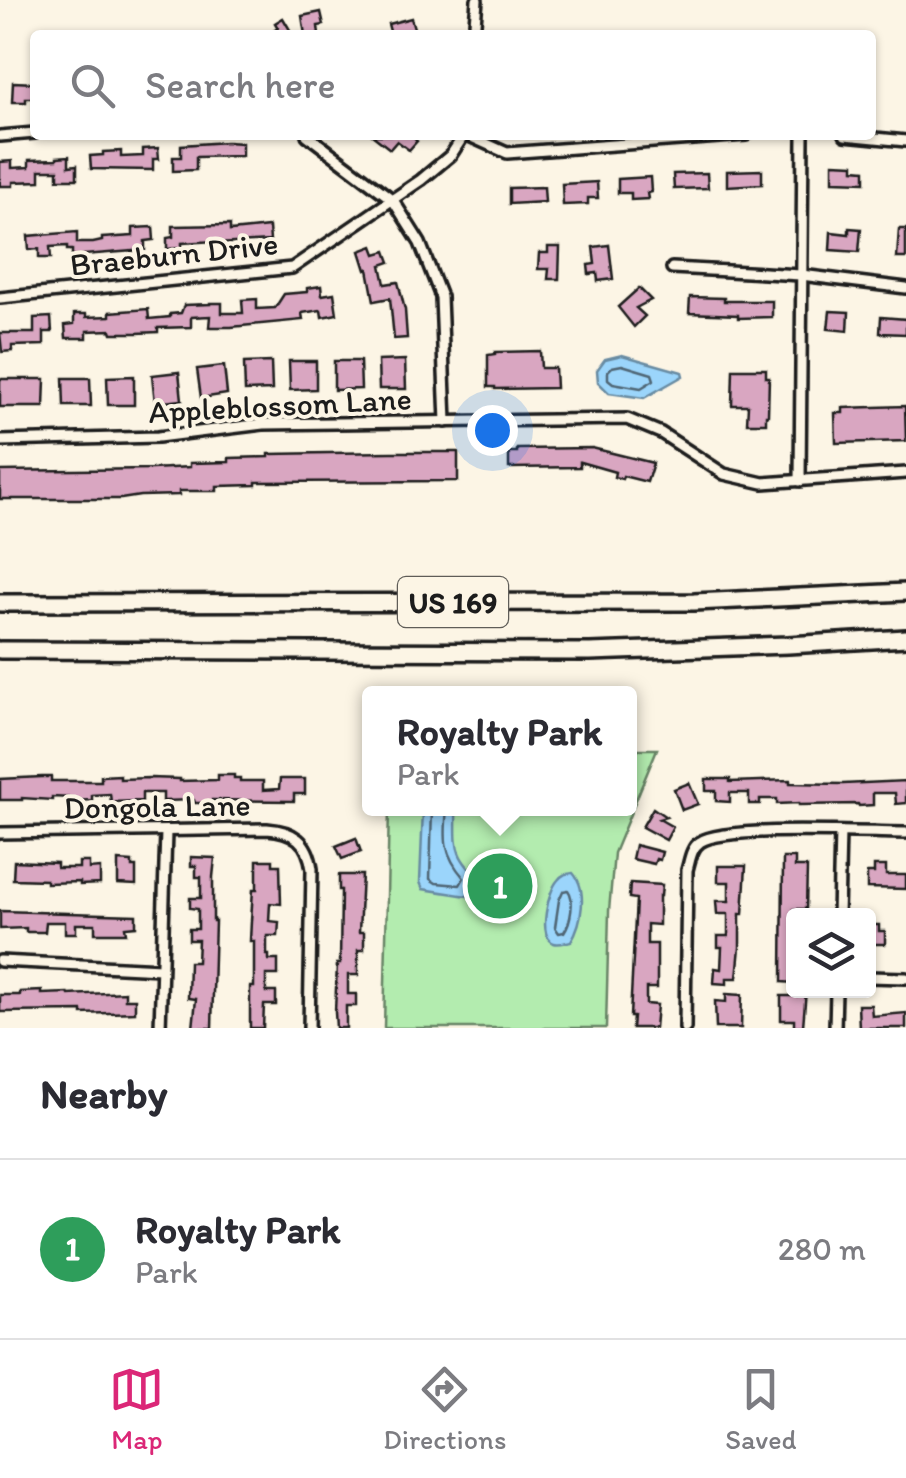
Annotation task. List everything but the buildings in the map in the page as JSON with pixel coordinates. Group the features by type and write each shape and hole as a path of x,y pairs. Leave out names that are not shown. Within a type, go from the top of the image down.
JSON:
{"highway":[{"name":"US 169","path":"0,602 694,602 906,592"},
{"name":"US 169","path":"0,650 590,652 906,638"}],"street":[{"path":"474,30 477,0"},
{"path":"0,136 30,133"},
{"path":"876,138 906,141"},
{"path":"314,140 393,200 420,243 441,296 446,422"},
{"name":"Braeburn Drive","path":"0,298 292,268 393,200 451,155 462,140"},
{"path":"477,140 507,153 680,140"},
{"path":"800,481 803,140"},
{"path":"672,268 801,275 906,288"},
{"name":"Appleblossom Lane","path":"0,441 158,437 264,424 627,420 661,433 724,474 764,483 906,473"},
{"name":"Dongola Lane","path":"0,832 282,830 304,844 310,854 309,1028"},
{"path":"160,1028 166,832"},
{"path":"838,908 840,832"},
{"path":"684,1028 687,870 694,848 701,841 722,834 906,833"},
{"path":"0,962 161,969"},
{"path":"876,977 906,978"},
{"path":"835,1028 836,998"}],"green space":[{"path":"637,749 657,749 637,797"},
{"path":"389,816 629,816 614,853 606,1028 384,1028"}],"water":[{"path":"622,355 682,372 683,376 644,398 609,393 598,382 597,370 605,359"},
{"path":"423,816 456,816 458,849 465,864 483,882 482,890 473,897 423,889"},
{"path":"573,873 582,897 578,925 571,941 556,944 546,932 548,903 558,880"}],"place":[{"name":"Royalty Park","path":"500,886"}]}
